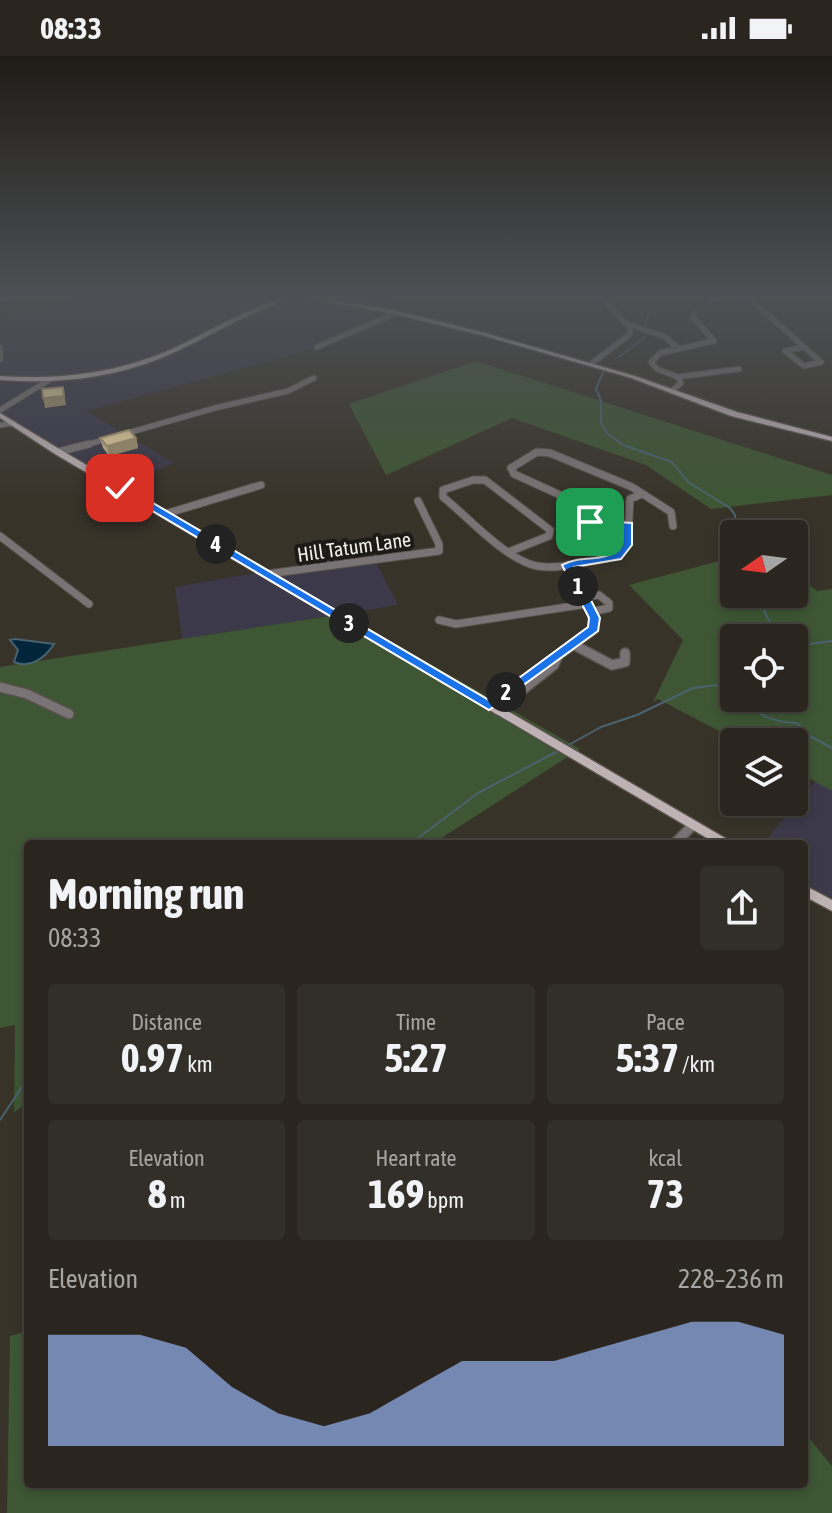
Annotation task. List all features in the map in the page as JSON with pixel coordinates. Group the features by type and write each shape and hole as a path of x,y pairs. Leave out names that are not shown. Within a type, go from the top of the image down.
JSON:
{"main road":[{"path":"0,378 49,380 93,375 130,366"},
{"path":"597,366 673,390 734,414 832,439"},
{"path":"0,412 58,452 719,840"},
{"path":"808,892 832,906"}],"street":[{"path":"654,366 677,377 739,369"},
{"path":"673,390 681,383 677,377"},
{"path":"58,452 236,402 269,396 300,387 314,378"},
{"path":"0,412 49,380"},
{"path":"0,425 13,423"},
{"path":"629,525 586,521 571,500 514,474 511,468 537,452 550,453 642,494 671,512 673,526"},
{"path":"511,551 549,536 550,530 485,480 473,480 443,490 443,497 511,551 535,566 567,565 618,557 627,545 630,499 642,494"},
{"path":"165,514 261,485"},
{"name":"Hill Tatum Lane","path":"267,574 439,551 439,544 418,501"},
{"path":"0,536 89,604"},
{"path":"493,708 547,671 557,658 594,629 595,618 567,565"},
{"path":"439,620 456,624 587,604"},
{"path":"574,645 612,665 625,662 625,653"},
{"path":"0,687 27,694 69,714"},
{"path":"678,840 693,825"}],"shaded area":[{"path":"0,366 251,366 86,411 174,463 116,487 5,420 0,421"},
{"path":"371,553 398,605 182,639 175,587"},
{"path":"815,781 832,791 832,910 808,896 808,840 766,840 786,816 808,816 808,789"}],"green space":[{"path":"461,366 492,366 832,475 832,495 711,509 646,465 512,418 386,475 349,404"},
{"path":"720,561 720,608 808,608 808,584 817,591 832,589 832,791 808,778 808,728 720,728 720,732 658,699 653,702 683,640 629,585"},
{"path":"343,614 580,749 438,840 24,840 24,1106 14,1112 15,1025 0,1028 0,667"},
{"path":"24,1332 24,1488 808,1488 808,1437 832,1466 832,1513 7,1513 10,1336"}],"water":[{"path":"10,640 54,644 37,661 20,664 14,662 18,650"}],"building":[{"path":"63,387 64,396 43,398 42,389"},
{"path":"129,430 136,438 107,446 100,438"}],"waterway":[{"path":"604,370 596,389 601,401 601,423 607,433 623,445 672,462 688,482 730,508 735,520"},
{"path":"764,608 771,624"},
{"path":"808,644 832,641"},
{"path":"565,747 601,727 637,715 693,688 720,685"},
{"path":"758,712 766,717 797,723 810,736 832,748"},
{"path":"415,840 478,793 560,750"},
{"path":"0,1120 24,1084"}],"route":[{"path":"120,488 489,706 594,629 595,618 567,565 618,557 627,545 629,525 590,522"}]}
